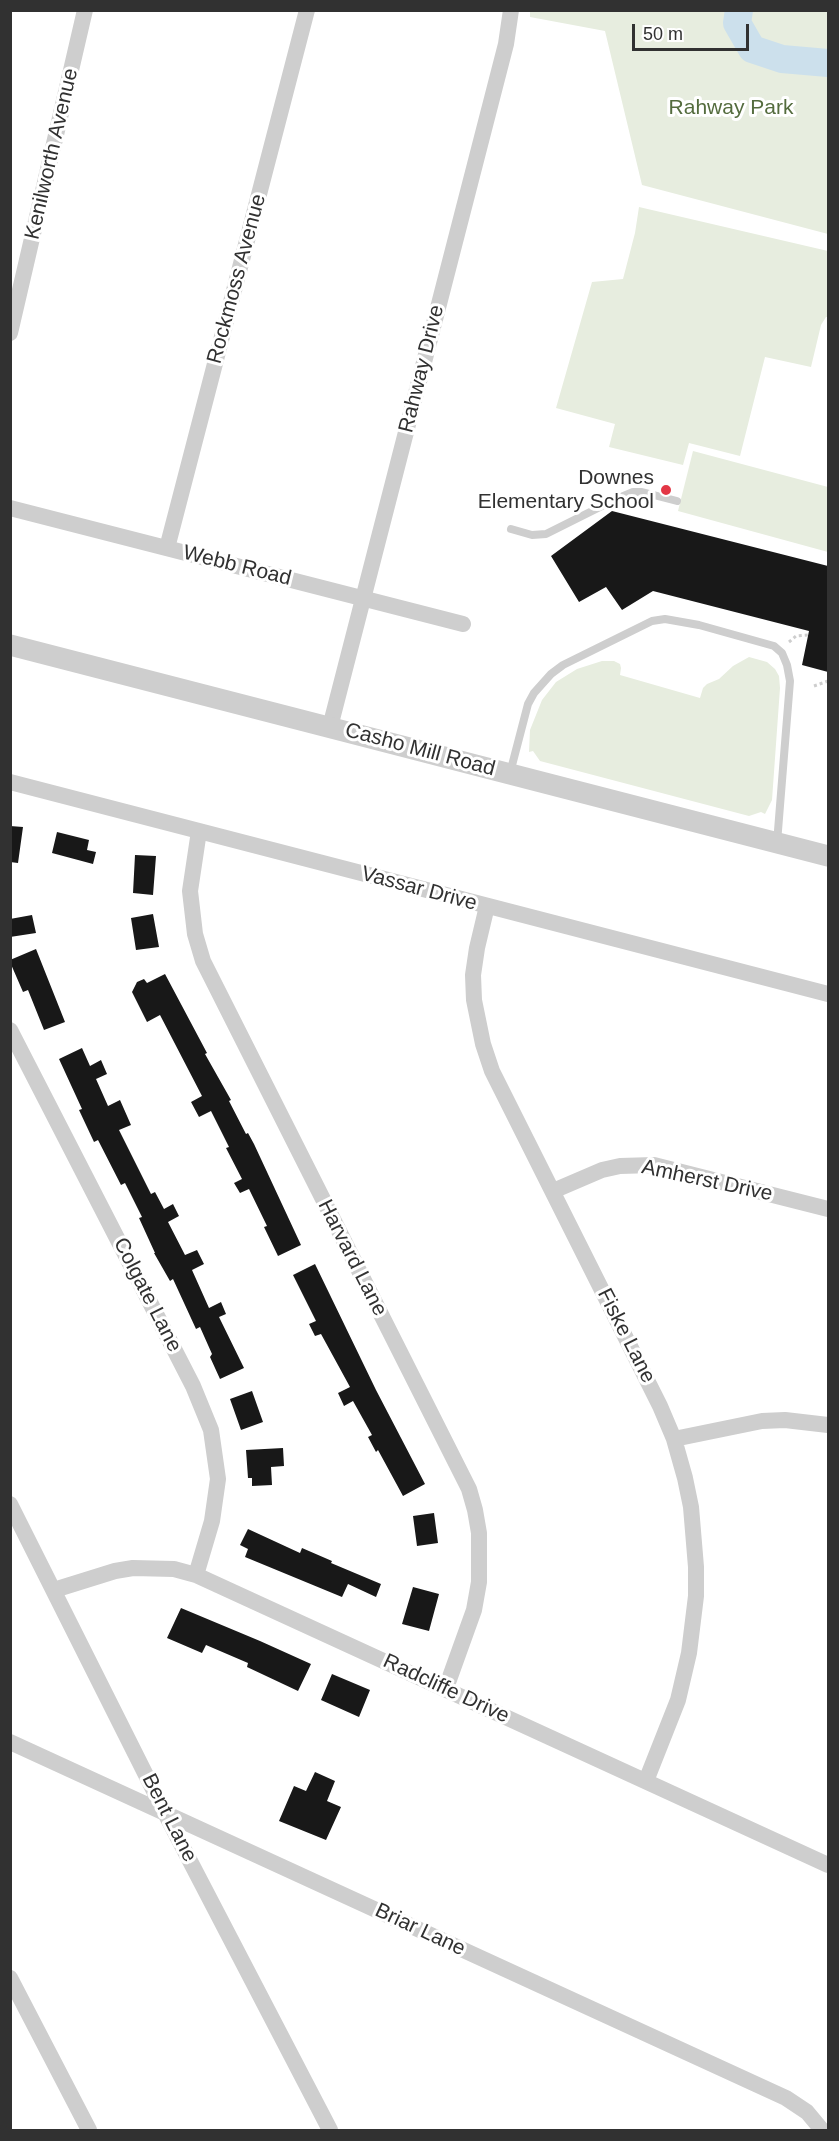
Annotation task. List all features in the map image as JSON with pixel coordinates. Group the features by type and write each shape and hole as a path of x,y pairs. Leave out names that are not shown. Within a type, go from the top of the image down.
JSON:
{"street":[{"name":"Kenilworth Avenue","path":"10,333 85,10"},
{"name":"Rockmoss Avenue","path":"167,548 307,10"},
{"name":"Rahway Drive","path":"330,727 506,44 511,10"},
{"name":"Webb Road","path":"10,508 463,624"},
{"name":"Casho Mill Road","path":"10,645 828,856"},
{"name":"Vassar Drive","path":"10,782 828,994"},
{"name":"Harvard Lane","path":"199,831 190,891 195,934 203,961 469,1489 479,1533 479,1582 474,1610 446,1688"},
{"name":"Fiske Lane","path":"487,906 473,975 474,1000 481,1036 492,1071 660,1406 674,1438 686,1478 695,1536 696,1596 689,1653 680,1692 664,1739 646,1781"},
{"name":"Colgate Lane","path":"10,1030 193,1386 211,1430 218,1479 212,1521 196,1575"},
{"name":"Amherst Drive","path":"553,1191 602,1170 620,1166 654,1165 828,1209"},
{"path":"674,1438 762,1421 795,1421 828,1425"},
{"name":"Bent Lane","path":"10,1504 165,1813 328,2126"},
{"name":"Radcliffe Drive","path":"54,1590 132,1568 164,1568 196,1575 646,1781 827,1861"},
{"name":"Briar Lane","path":"10,1742 786,2098 807,2112 822,2130"},
{"path":"10,1978 89,2130"},
{"path":"328,2126 346,2130"}],"lane":[{"path":"510,529 532,535 546,534 633,492 642,492 677,501"},
{"path":"510,773 528,704 551,674 563,665 652,621 665,619 699,625 774,646 782,653 787,665 790,681 777,843"}],"path":[{"path":"789,642 796,636 808,635"},
{"path":"814,686 828,681"}],"green space":[{"name":"Rahway Park","path":"530,11 828,11 828,234 642,185 605,31 530,17"},
{"path":"639,207 828,251 828,317 821,325 811,367 765,357 740,456 689,443 683,465 609,447 615,424 556,408 592,282 623,279"},
{"path":"693,451 828,487 828,552 678,511"},
{"path":"749,657 767,662 779,676 772,800 765,814 761,812 749,816 540,761 533,751 529,752 530,730 542,700 556,682 577,669 602,661 614,661 620,664 620,675 700,698 707,684 719,679 733,666"}],"building":[{"name":"Downes Elementary School","path":"612,511 828,566 828,672 802,665 809,631 653,591 622,610 606,587 579,602 551,556"},
{"path":"10,826 23,827 18,863 10,862"},
{"path":"57,832 89,840 87,850 96,852 93,864 52,853"},
{"path":"135,855 156,856 153,895 133,893"},
{"path":"153,914 159,947 136,950 131,918"},
{"path":"32,915 36,933 10,937 10,919"},
{"path":"36,949 65,1022 44,1030 28,990 23,992 10,962"},
{"path":"165,974 231,1100 229,1101 246,1134 248,1133 254,1144 301,1245 278,1256 264,1227 267,1226 249,1189 240,1193 234,1183 242,1179 211,1111 199,1117 191,1102 202,1096 160,1015 147,1022 132,992 137,982 144,979 147,983"},
{"path":"82,1048 90,1066 101,1060 107,1074 96,1079 108,1106 120,1100 131,1125 119,1130 151,1194 155,1192 164,1209 173,1204 179,1216 168,1222 185,1255 197,1250 204,1264 192,1270 209,1308 221,1302 226,1314 219,1317 244,1368 220,1379 200,1327 196,1329 173,1279 170,1281 154,1253 139,1218 142,1217 125,1183 121,1185 98,1140 94,1142 59,1059"},
{"path":"315,1264 425,1484 403,1496 378,1450 376,1452 368,1437 372,1435 353,1401 344,1406 338,1393 350,1387 321,1334 315,1336 309,1324 316,1321 293,1275"},
{"path":"252,1391 263,1422 241,1430 230,1399"},
{"path":"283,1448 284,1466 271,1467 272,1485 252,1486 252,1478 248,1478 246,1450"},
{"path":"434,1513 438,1543 417,1546 413,1516"},
{"path":"248,1529 300,1553 302,1548 381,1584 376,1597 348,1584 342,1597 245,1557 248,1549 240,1545"},
{"path":"413,1587 439,1594 429,1631 402,1624"},
{"path":"181,1608 311,1664 298,1691 247,1667 248,1663 206,1645 202,1653 167,1638"},
{"path":"332,1674 370,1690 359,1717 321,1700"},
{"path":"315,1772 335,1781 327,1801 341,1807 326,1840 279,1821 294,1786 306,1791"}],"waterway":[{"path":"739,10 737,23 752,49 782,59 828,63"}],"place":[{"name":"Downes Elementary School","path":"666,490"}]}
